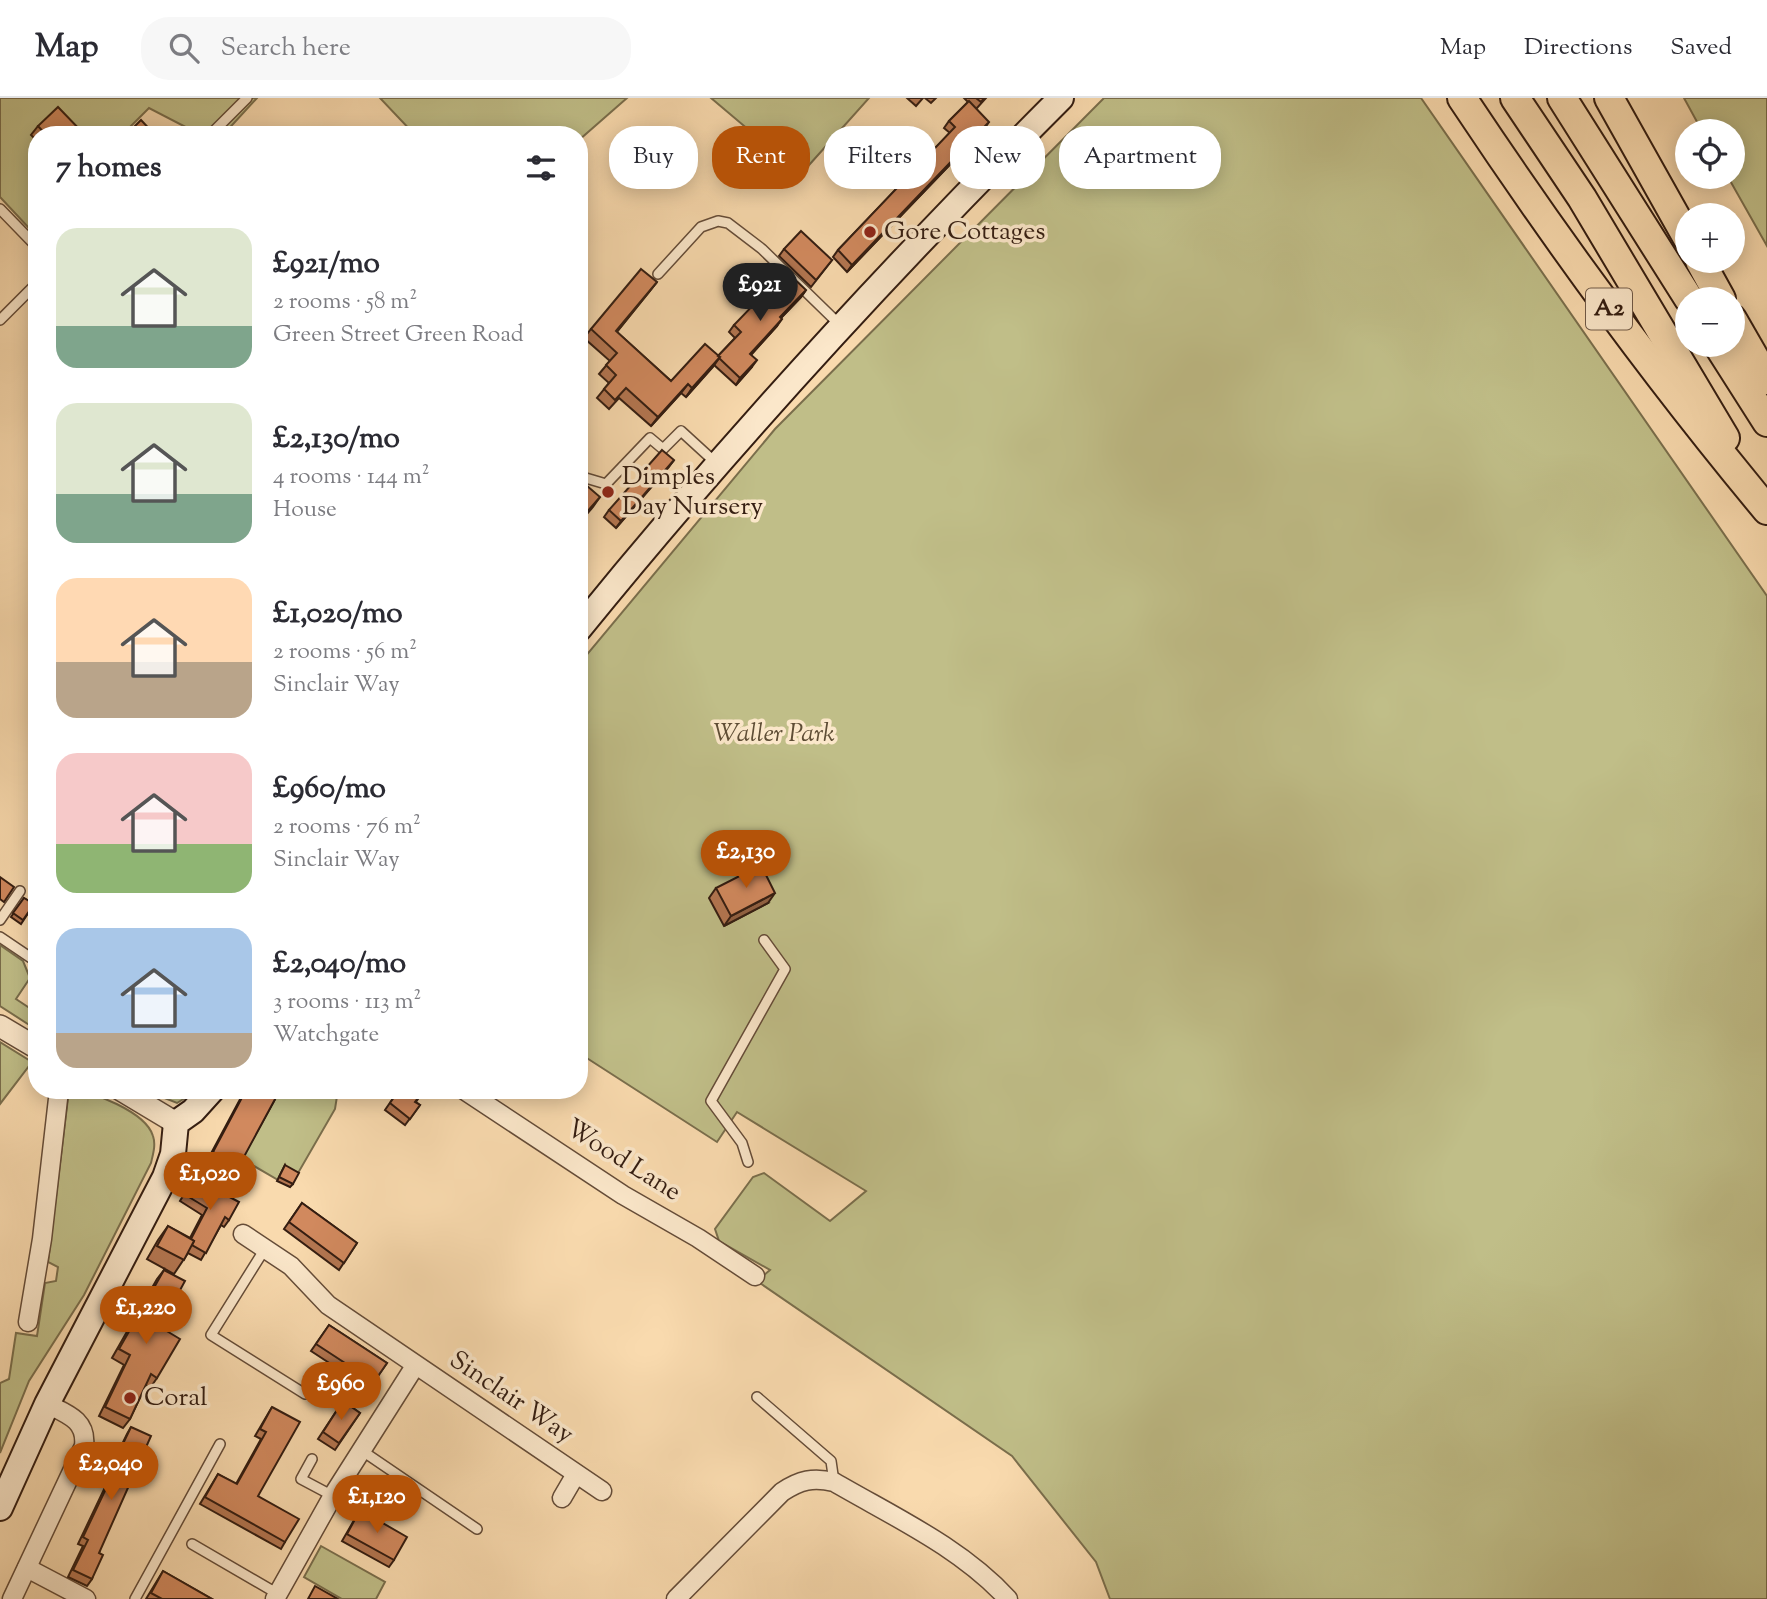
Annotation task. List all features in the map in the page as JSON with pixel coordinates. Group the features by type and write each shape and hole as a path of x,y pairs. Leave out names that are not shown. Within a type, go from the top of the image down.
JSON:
{"highway":[{"name":"A2","path":"1462,98 1539,213 1656,374 1767,510"},
{"name":"A2","path":"1515,98 1583,198 1767,510"},
{"path":"1562,98 1681,287"},
{"path":"1609,98 1675,216"},
{"path":"1745,342 1767,380"},
{"path":"1726,357 1767,422"}],"main road":[{"path":"588,618 716,463 1061,98"},
{"path":"0,1508 47,1404 165,1177 173,1154 176,1123 204,1099"}],"street":[{"path":"0,1026 28,1043"},
{"path":"28,1322 42,1239 58,1099"},
{"path":"140,1099 176,1123"},
{"name":"Wood Lane","path":"478,1099 623,1195 698,1238 755,1276"},
{"name":"Sinclair Way","path":"243,1234 291,1266 328,1305 602,1491"},
{"name":"Sinclair Way","path":"276,1597 360,1450 415,1366"},
{"path":"12,1599 84,1446 85,1435 74,1417 47,1404"},
{"name":"Sinclair Way","path":"562,1498 576,1474"},
{"path":"676,1599 782,1492 796,1482 815,1478 834,1482 951,1550 980,1570 1008,1599"},
{"path":"27,1568 86,1599"}],"lane":[{"path":"219,126 247,98"},
{"path":"0,209 28,238"},
{"path":"658,274 701,227 718,221 728,223 762,249 842,327"},
{"path":"0,320 28,292"},
{"path":"588,479 606,484 650,438 663,449 681,431 716,463"},
{"path":"0,920 20,891"},
{"path":"0,937 28,955"},
{"path":"748,1163 741,1143 711,1101 785,970 764,940"},
{"path":"266,1247 211,1335 306,1394"},
{"path":"757,1398 831,1461 834,1482"},
{"path":"135,1599 220,1444"},
{"path":"360,1450 477,1529"},
{"path":"312,1459 301,1479 334,1494"},
{"path":"192,1544 276,1597"}],"green space":[{"path":"0,98 257,98 231,126 184,126 149,108 131,126 61,126 52,116 41,126 28,126 28,227 0,197"},
{"path":"380,98 627,98 588,132 588,126 406,126"},
{"path":"711,98 869,98 844,126 824,126 824,148 810,164 810,126 744,126"},
{"name":"Waller Park","path":"1104,98 1421,98 1767,596 1767,1599 1110,1599 1096,1562 1012,1456 757,1281 770,1270 719,1241 715,1229 753,1177 764,1173 830,1221 866,1191 737,1112 717,1142 588,1059 588,653 775,429 1014,189 1045,189 1045,157 1059,143 1059,189 1221,189 1221,126 1076,126"},
{"path":"1684,98 1767,98 1767,246 1735,189 1745,189 1745,119 1695,119"},
{"path":"0,945 23,961 28,973 28,981 16,999 28,1007 28,1024 0,1006"},
{"path":"0,1042 28,1060 28,1067 0,1104"},
{"path":"68,1099 105,1099 129,1111 148,1127 154,1143 151,1163 84,1295 29,1381 0,1453 0,1383 9,1379 16,1333 37,1336 45,1283 56,1281 58,1267 48,1262"},
{"path":"167,1099 183,1099 177,1103"},
{"path":"275,1099 337,1099 335,1109 290,1187 242,1159"},
{"path":"321,1546 385,1582 376,1599 342,1599 304,1577"}],"building":[{"path":"969,101 989,122 985,126 954,126 949,121"},
{"path":"58,107 76,126 38,126"},
{"path":"141,120 147,126 135,126"},
{"path":"950,132 950,163 936,177 936,147"},
{"path":"896,189 925,189 852,265 838,250"},
{"path":"801,231 832,260 816,280 784,249"},
{"path":"641,269 657,282 616,331 671,381 705,344 720,357 692,388 688,384 658,417 626,388 615,400 604,389 616,375 606,365 617,353 591,329"},
{"path":"786,271 806,290 750,354 757,360 740,378 718,356 741,332 734,325"},
{"path":"662,450 674,460 621,521 609,510"},
{"path":"588,487 600,497 588,511"},
{"path":"761,865 775,893 731,916 716,888"},
{"path":"0,877 14,887 4,902 0,899"},
{"path":"24,898 28,900 28,913 23,920 13,913"},
{"path":"241,1099 275,1099 239,1166 213,1152"},
{"path":"393,1099 417,1099 415,1102 420,1105 410,1119 390,1103"},
{"path":"285,1165 299,1173 293,1184 279,1177"},
{"path":"194,1178 239,1202 229,1220 225,1217 206,1253 192,1245 194,1241 191,1239 207,1208 184,1194"},
{"path":"302,1203 357,1243 344,1263 289,1222"},
{"path":"168,1226 194,1241 184,1260 157,1246"},
{"path":"164,1270 185,1281 160,1327 180,1339 157,1378 151,1374 130,1419 105,1407 130,1355 119,1349"},
{"path":"329,1325 387,1363 374,1382 316,1344"},
{"path":"343,1401 360,1413 339,1443 323,1432"},
{"path":"272,1407 300,1422 258,1496 299,1519 285,1542 205,1497 218,1474 237,1484 266,1432 260,1429"},
{"path":"131,1427 151,1436 99,1553 103,1555 92,1579 73,1570 88,1540 83,1537 123,1453 119,1452"},
{"path":"360,1510 407,1537 394,1560 347,1534"},
{"path":"163,1571 212,1599 162,1599 151,1593"},
{"path":"315,1586 338,1599 308,1599"}],"place":[{"name":"Gore Cottages","path":"870,232"},
{"name":"Dimples Day Nursery","path":"608,492"},
{"name":"Coral","path":"130,1398"}]}
